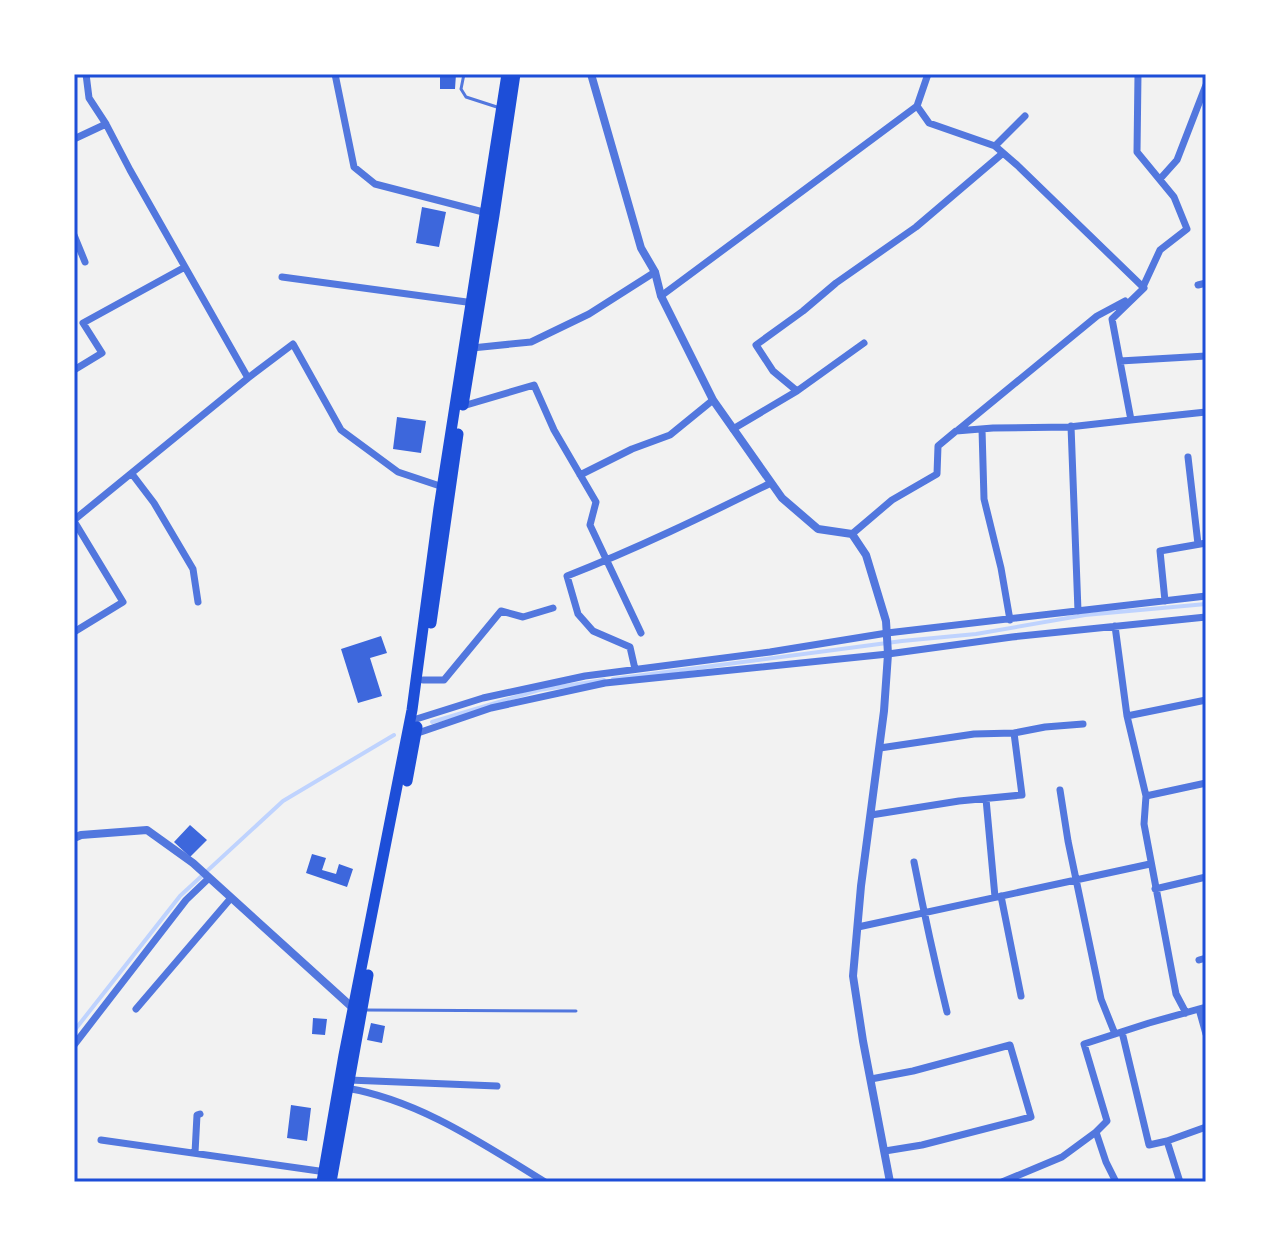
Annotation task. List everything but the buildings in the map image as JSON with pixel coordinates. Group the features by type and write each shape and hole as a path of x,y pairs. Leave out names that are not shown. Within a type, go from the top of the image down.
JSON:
{"main road":[{"path":"506,109 507,74"},
{"path":"327,1177 412,735 475,303 506,109 515,74"},
{"path":"459,406 472,348 475,303"},
{"path":"414,720 423,680 447,488"}],"street":[{"path":"86,74 89,98 248,378"},
{"path":"335,74 354,167 375,184 490,214"},
{"path":"591,74 641,248 655,272 661,296 713,400 782,498 818,529 852,534 866,555 886,621 888,652 880,748 853,976 890,1182"},
{"path":"661,296 917,106 928,74"},
{"path":"1131,420 1112,319 1144,288 1160,250 1187,229 1174,197 1137,152 1138,74"},
{"path":"1160,179 1177,160 1206,85"},
{"path":"917,106 929,123 995,146 1144,288"},
{"path":"995,146 1025,116"},
{"path":"74,139 106,124"},
{"path":"797,391 773,371 756,345 836,283 916,227 1003,153"},
{"path":"74,235 85,262"},
{"path":"74,370 102,353 83,323 185,267"},
{"path":"472,348 531,342 589,314 655,272"},
{"path":"282,277 475,303"},
{"path":"852,534 892,500 937,474 938,446 1097,316 1144,288"},
{"path":"733,429 797,391 864,343"},
{"path":"74,632 123,602 74,521 293,344 341,430 398,472 447,488"},
{"path":"1120,361 1206,356"},
{"path":"459,406 534,385 554,430 596,502 590,525 641,633"},
{"path":"580,475 632,449 670,435 713,400"},
{"path":"956,431 1071,426 1206,412"},
{"path":"1071,426 1078,611"},
{"path":"982,429 984,499 1010,620"},
{"path":"1165,601 1160,551 1202,544 1188,457"},
{"path":"132,474 154,503 193,569 198,602"},
{"path":"635,669 630,647 593,631 578,614 567,576 771,483"},
{"path":"414,720 528,687 635,669 887,634 1206,596"},
{"path":"423,680 444,680 501,611 523,617 553,608"},
{"path":"412,735 491,708 605,683 1206,617"},
{"path":"1115,626 1127,716 1146,796 1144,824 1150,864 1176,994 1186,1013"},
{"path":"1127,716 1206,700"},
{"path":"880,748 974,734 1014,733 1083,724"},
{"path":"871,815 1022,795 1014,733"},
{"path":"1146,796 1206,783"},
{"path":"1060,790 1075,879 1101,999 1118,1033 1149,1145 1206,1127"},
{"path":"986,799 998,896 1021,996"},
{"path":"74,838 147,830 193,863 358,1009"},
{"path":"914,862 929,942 947,1012"},
{"path":"858,927 1150,864"},
{"path":"74,1045 186,900 208,877"},
{"path":"1155,889 1206,877"},
{"path":"136,1009 231,898"},
{"path":"1002,1182 1062,1157 1107,1121 1084,1044 1202,1008 1206,1034"},
{"path":"871,1079 1010,1045 1031,1117 922,1145 885,1151"},
{"path":"345,1085 497,1086"},
{"path":"345,1085 419,1110 545,1182"},
{"path":"195,1153 197,1115 200,1114"},
{"path":"1096,1132 1116,1182"},
{"path":"101,1140 327,1177"},
{"path":"1167,1141 1180,1182"}],"lane":[{"path":"464,74 461,89 466,97 506,109"},
{"path":"358,1009 576,1011"}],"waterway":[{"path":"613,679 976,634 1085,615 1206,604"},
{"path":"432,722 539,690 604,680"},
{"path":"74,1031 180,896 283,801 394,735"}]}
